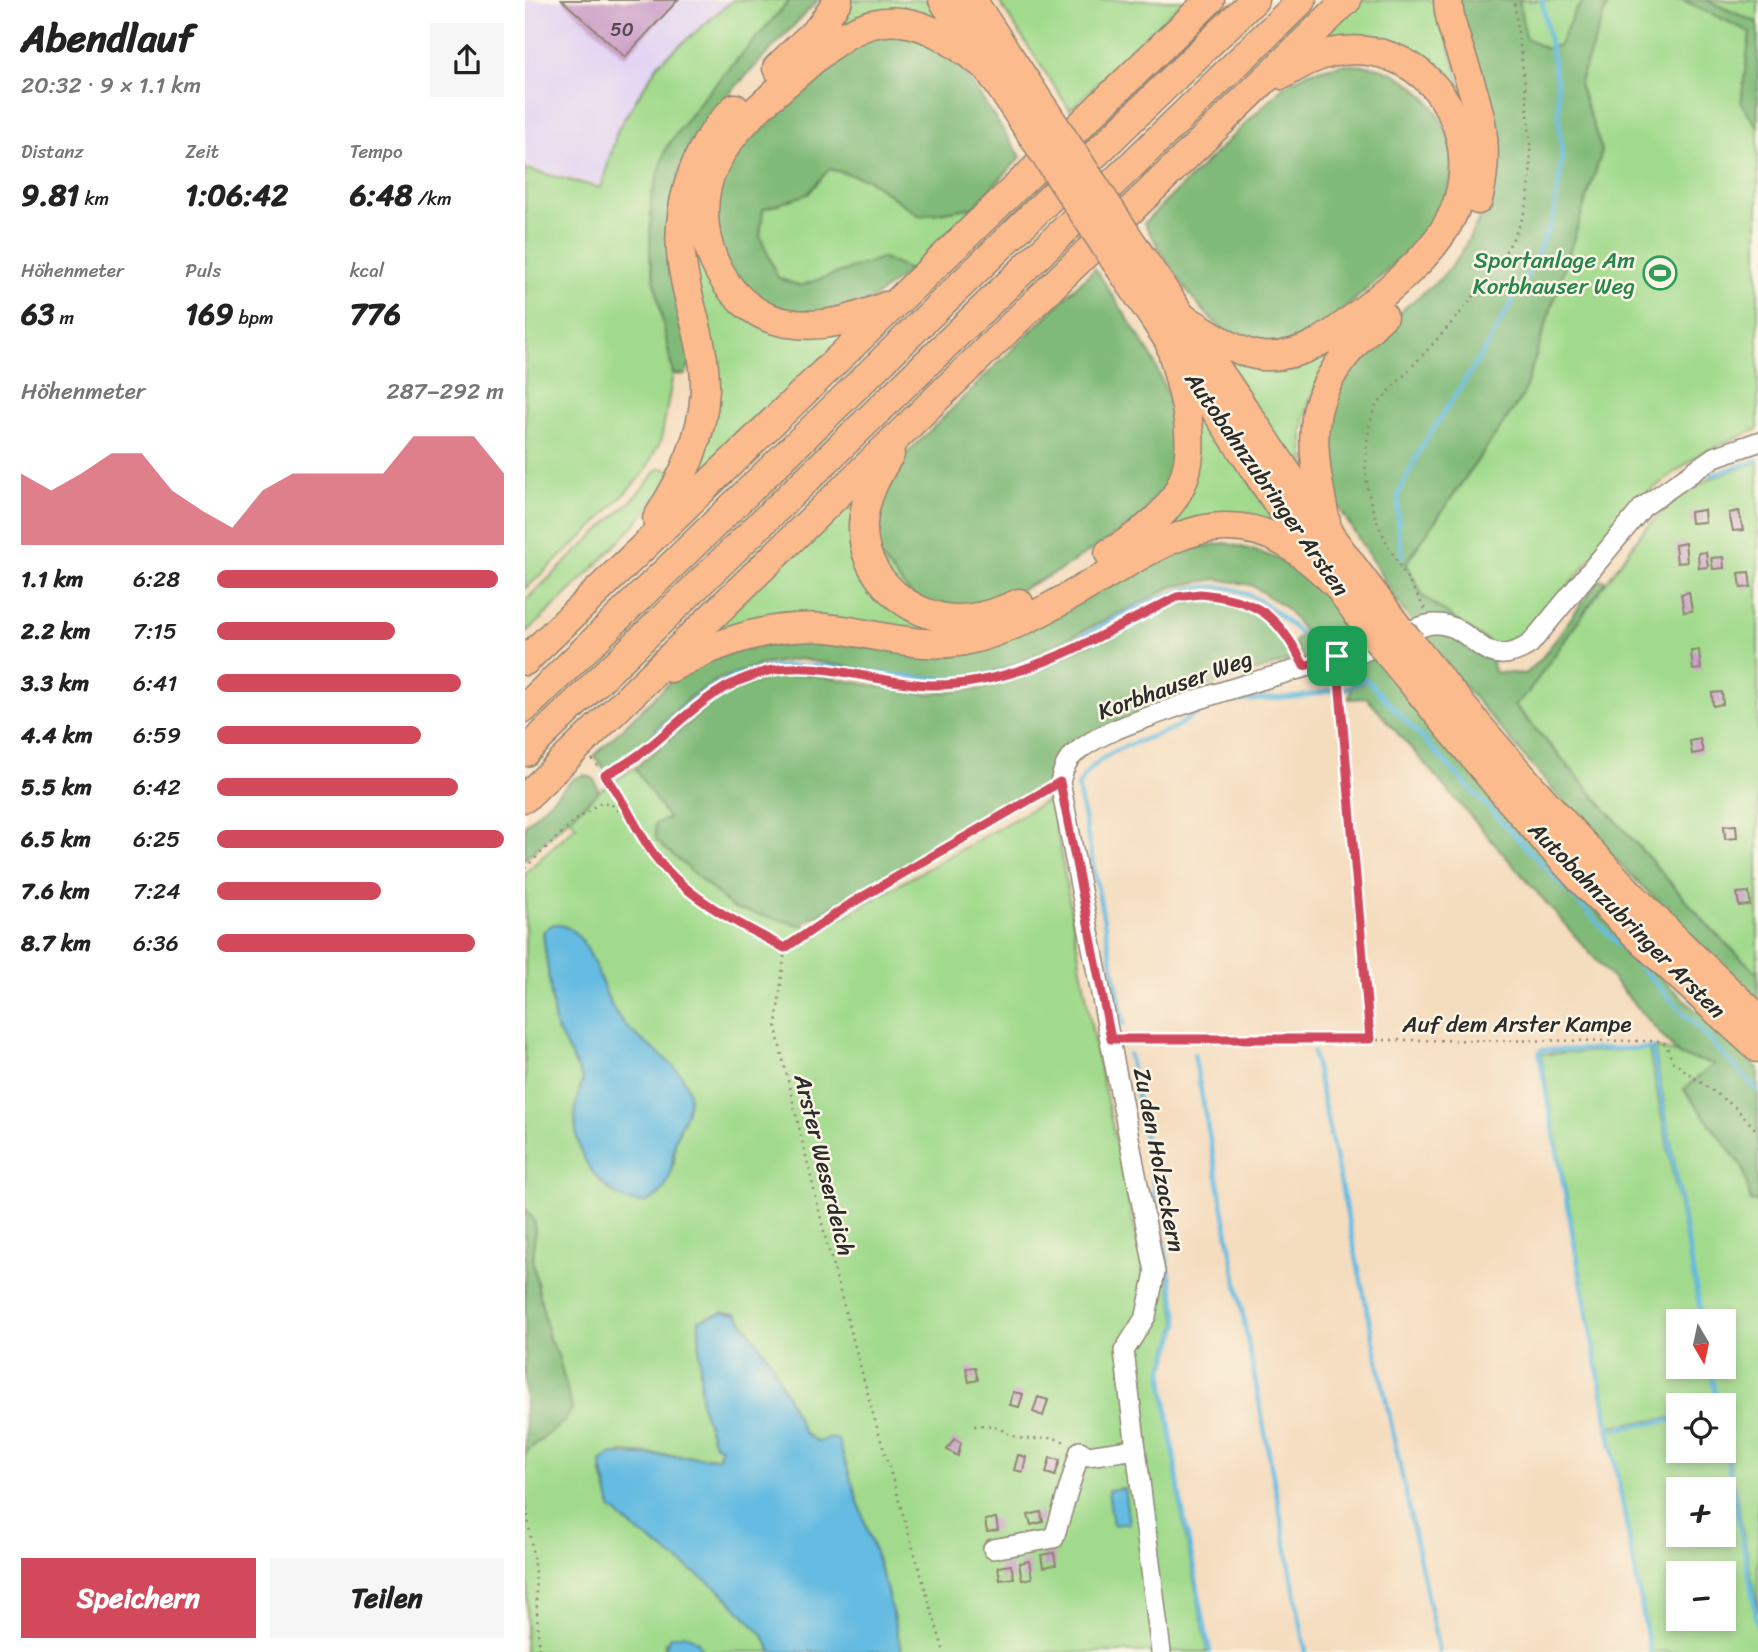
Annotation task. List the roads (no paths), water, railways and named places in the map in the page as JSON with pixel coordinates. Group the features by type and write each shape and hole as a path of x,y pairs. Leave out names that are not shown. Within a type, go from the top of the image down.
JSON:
{"highway":[{"path":"633,556 676,489 700,426 705,389 699,331 683,274 680,235 686,190 707,140 726,117 819,28 838,0"},
{"name":"Autobahnzubringer Arsten","path":"943,0 989,69 1039,123"},
{"name":"Autobahnzubringer Arsten","path":"972,0 992,30 1039,123 1125,254 1170,344 1335,583 1394,641 1682,948 1758,1018"},
{"path":"983,0 992,30"},
{"path":"525,661 1210,0"},
{"path":"525,708 1254,0"},
{"path":"525,752 1302,0"},
{"path":"525,798 1347,0"},
{"path":"1328,533 1315,473 1313,432 1323,389 1333,369 1354,342 1435,268 1455,245 1478,199 1485,156 1484,128 1456,39 1448,0"},
{"path":"898,301 846,322 811,325 786,323 759,314 734,291 718,270 708,249 702,220 706,190 715,164 738,129 769,98 838,38 872,23 901,22 924,28 989,69"},
{"path":"1181,317 1240,351 1261,356 1305,351 1347,323 1426,253 1459,199 1464,169 1464,141 1452,109 1437,87 1411,67 1389,56 1352,50 1309,59 1239,104"},
{"name":"Autobahnzubringer Arsten","path":"1125,254 1181,317 1328,533 1394,641 1470,755 1589,888 1690,987 1758,1048"},
{"path":"906,426 881,468 866,504 864,540 873,566 893,594 927,613 946,618 992,613 1030,598 1132,540 1158,518 1179,490 1191,457 1190,424 1170,344"},
{"path":"643,682 724,641 788,627 839,629 935,644 963,641 1021,621 1175,538 1213,528 1248,528 1286,542 1300,550 1335,583"}],"lane":[{"name":"Korbhauser Weg","path":"1060,782 1066,764 1073,755 1115,731 1195,700 1337,656 1365,650 1433,624 1453,628 1486,652 1504,656 1521,650 1530,644 1643,507 1714,457 1758,442"},
{"name":"Zu den Holzackern","path":"1060,782 1155,1272 1146,1316 1124,1351 1161,1652"},
{"path":"993,1549 1054,1538 1080,1451 1089,1457 1136,1449"}],"water":[{"path":"553,924 565,926 575,933 590,955 619,1018 672,1065 687,1086 688,1107 675,1141 669,1180 661,1192 649,1201 636,1203 623,1199 610,1190 589,1166 582,1153 576,1133 575,1113 583,1079 555,1025 543,932"},
{"path":"724,1312 737,1314 769,1358 804,1433 818,1442 829,1438 838,1440 885,1584 902,1652 772,1652 764,1636 722,1592 633,1528 611,1508 601,1462 610,1454 719,1458 721,1447 714,1444 701,1404 699,1320"},
{"path":"1124,1488 1129,1523 1113,1525 1108,1490"},
{"path":"685,1634 697,1641 704,1652 664,1652 670,1637"}],"waterway":[{"path":"1403,556 1398,530 1398,495 1421,448 1489,343 1532,266 1553,218 1562,160 1557,83 1542,0"},
{"path":"1712,475 1758,460"},
{"path":"657,734 694,699 737,676 775,667 813,666 891,675 970,678 1009,670 1034,661 1140,606 1193,588 1219,587 1243,592 1263,603 1300,633"},
{"path":"1345,689 1366,679 1758,1091"},
{"path":"1220,702 1298,697 1334,690"},
{"path":"1124,1024 1078,787 1094,765 1116,750 1173,729 1209,705"},
{"path":"1650,1652 1539,1053 1541,1050 1651,1048"},
{"path":"1652,1048 1700,1309"},
{"path":"1313,1052 1439,1652"},
{"path":"1129,1054 1179,1324 1163,1369 1164,1386 1180,1496 1210,1652"},
{"path":"1194,1054 1306,1652"},
{"path":"1712,1379 1715,1393"},
{"path":"1607,1430 1666,1421"},
{"path":"1728,1463 1758,1625"}],"place":[{"name":"Sportanlage Am Korbhauser Weg","path":"1660,273"}]}
